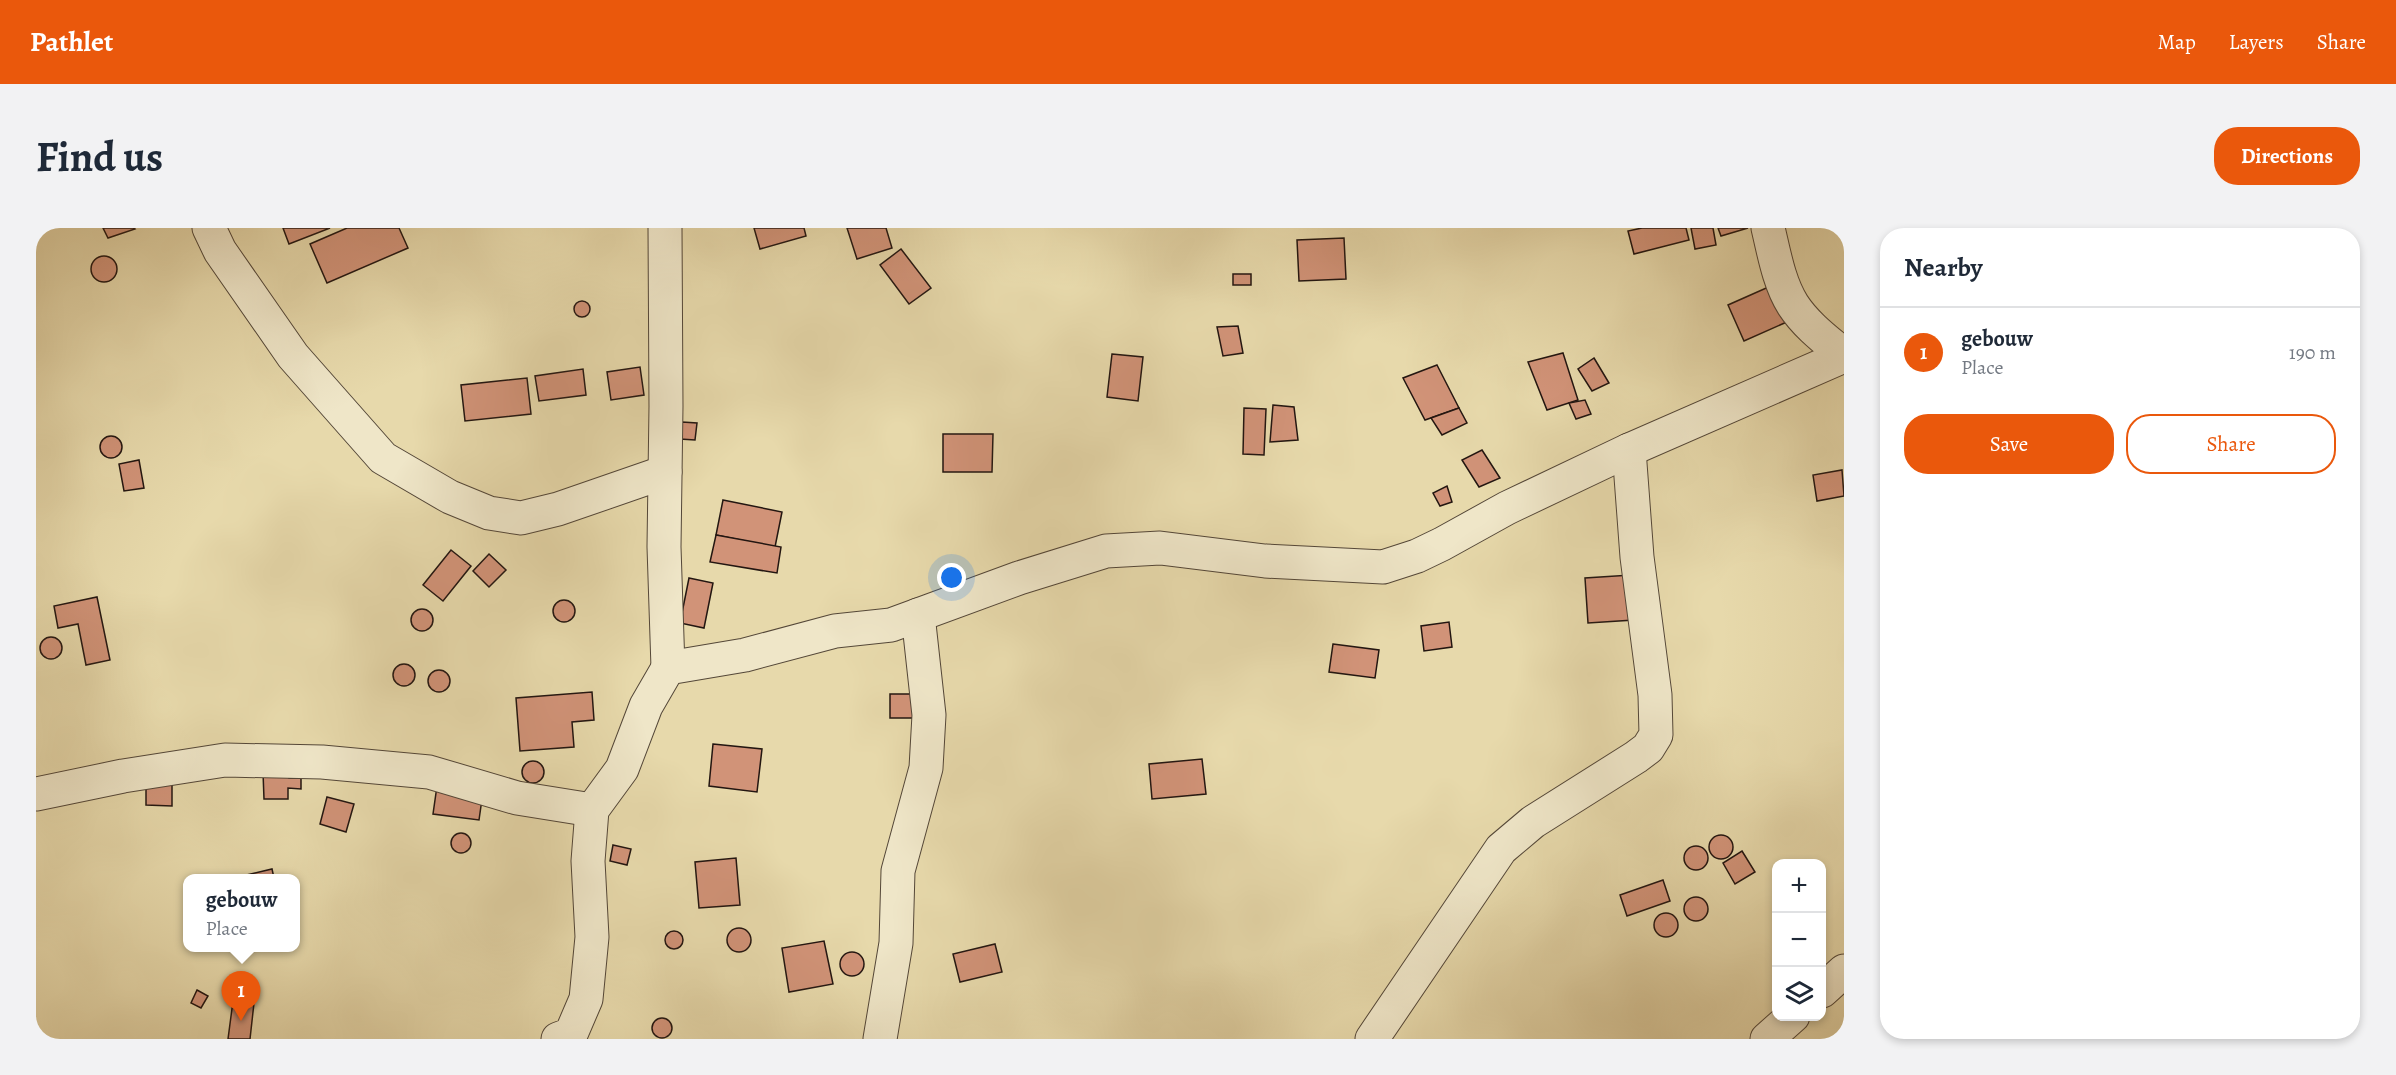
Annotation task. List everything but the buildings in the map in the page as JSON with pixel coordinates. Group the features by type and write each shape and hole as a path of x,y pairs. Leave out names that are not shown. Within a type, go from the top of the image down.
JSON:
{"street":[{"path":"209,228 220,251 293,356 383,458 450,496 489,513 521,518 558,509 665,472"},
{"path":"566,1037 585,999 592,937 588,861 592,810 622,769 646,705 668,668 664,547 665,228"},
{"path":"668,668 745,655 835,631 891,625 1019,578 1106,551 1160,548 1265,561 1383,567 1442,544 1507,508 1629,450 1844,356 1816,331 1792,304 1779,269 1768,228"},
{"path":"1372,1039 1502,849 1533,822 1636,757 1648,748 1656,735 1655,695 1637,557 1629,450"},
{"path":"879,1039 896,943 898,871 926,768 929,715 918,615"},
{"path":"36,794 123,776 225,760 312,762 429,772 517,798 592,810"},
{"path":"1826,987 1844,971"},
{"path":"1767,1039 1788,1021"}],"place":[{"name":"gebouw","path":"241,1021"}]}
